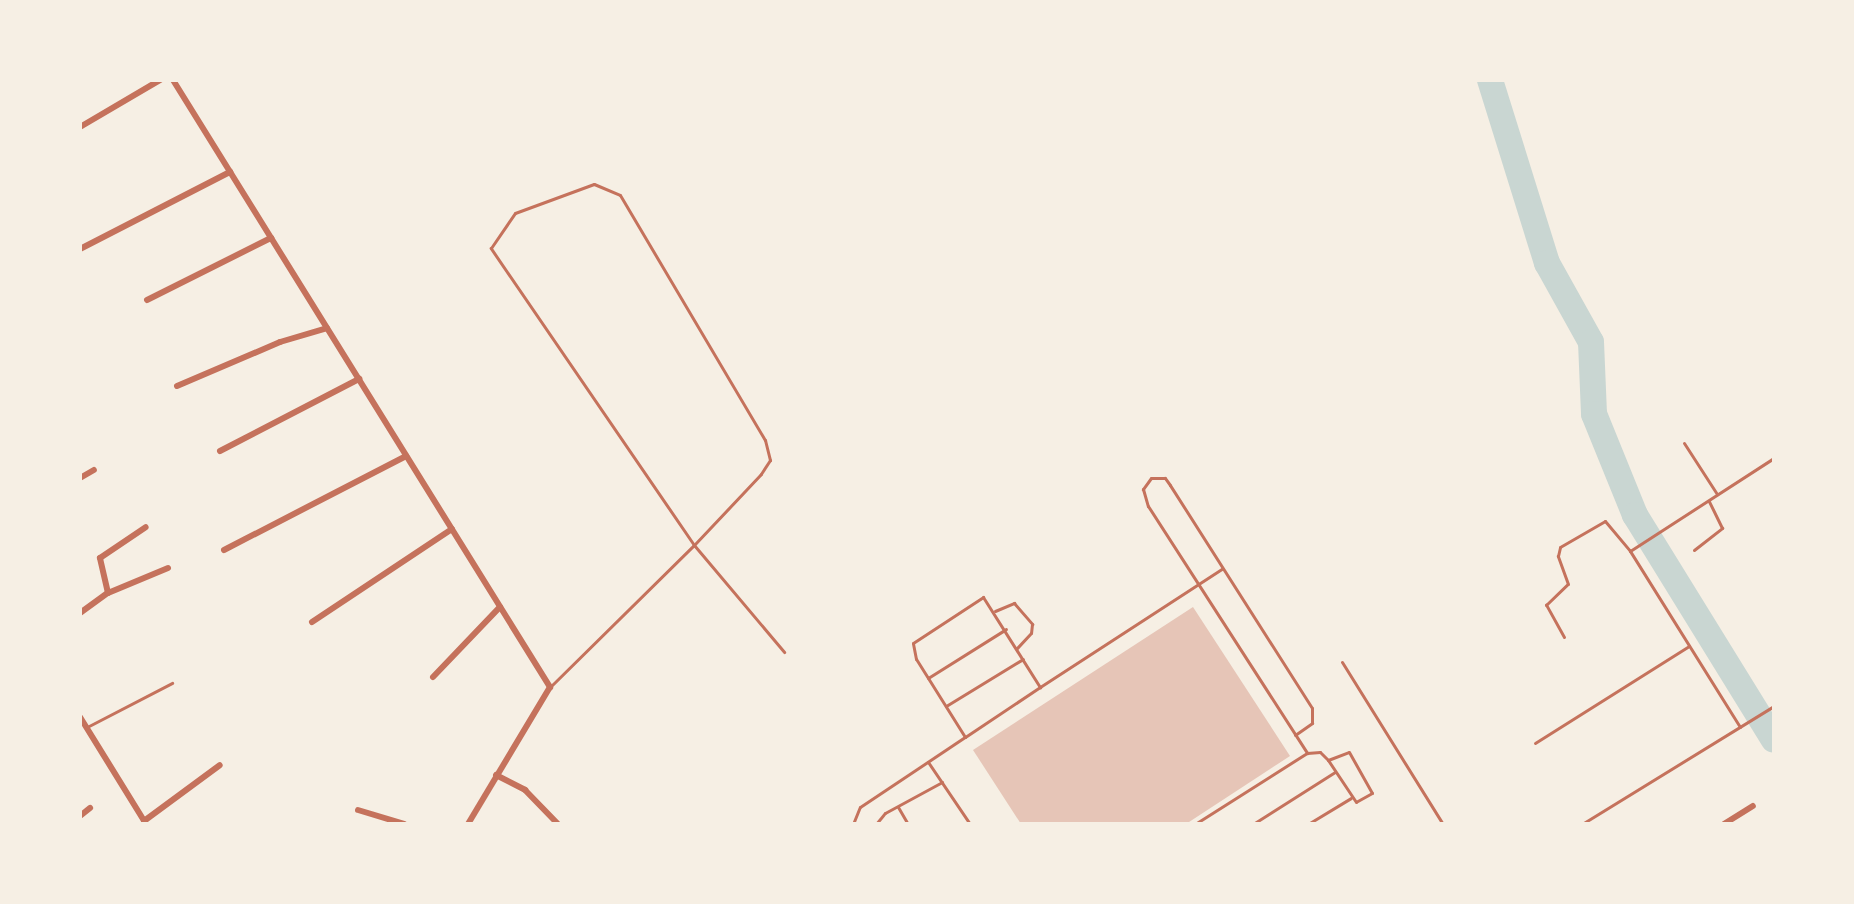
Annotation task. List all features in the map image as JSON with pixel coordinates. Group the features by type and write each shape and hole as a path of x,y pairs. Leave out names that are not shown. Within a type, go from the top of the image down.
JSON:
{"street":[{"path":"80,127 160,80"},
{"path":"173,80 550,687 468,824"},
{"path":"80,249 230,172"},
{"path":"147,300 271,238"},
{"path":"177,386 280,342 327,328"},
{"path":"220,451 359,379"},
{"path":"224,550 406,456"},
{"path":"80,478 94,470"},
{"path":"108,593 100,558 146,527"},
{"path":"312,622 452,529"},
{"path":"80,613 108,593 168,568"},
{"path":"433,677 500,607"},
{"path":"80,717 145,822 220,765"},
{"path":"80,738 87,729"},
{"path":"496,775 525,790 558,824"},
{"path":"1724,824 1753,806"},
{"path":"80,816 90,808"},
{"path":"358,810 404,824"}],"lane":[{"path":"550,687 694,545 770,460 754,417 620,195 594,184 515,213 491,248 694,545 784,652"},
{"path":"1684,443 1718,495"},
{"path":"1630,551 1774,458"},
{"path":"1295,735 1312,723 1312,708 1165,478 1151,478 1143,489 1148,506 1199,586 1295,735 1307,753"},
{"path":"1694,550 1722,528 1709,501"},
{"path":"1564,637 1546,605 1568,584 1558,556 1560,547 1605,521 1630,551 1740,727"},
{"path":"853,824 860,807 1222,569"},
{"path":"965,737 913,651 916,638 978,598 988,600 1040,687"},
{"path":"995,611 1014,603 1032,624 1031,633 1017,648"},
{"path":"928,678 1006,629"},
{"path":"1535,743 1689,646"},
{"path":"946,706 1023,659"},
{"path":"1342,662 1443,824"},
{"path":"87,729 172,683"},
{"path":"1582,824 1774,706"},
{"path":"1195,824 1307,753 1320,752 1351,798 1360,802 1372,789 1352,755 1345,751 1328,760"},
{"path":"928,762 970,824"},
{"path":"1253,824 1335,772"},
{"path":"876,824 897,806 942,782"},
{"path":"1308,824 1351,798"},
{"path":"897,806 908,824"}],"building":[{"path":"1193,607 1290,756 1186,824 1021,824 973,750"}],"waterway":[{"path":"1490,80 1547,263 1591,342 1594,414 1635,515 1774,740"}]}
